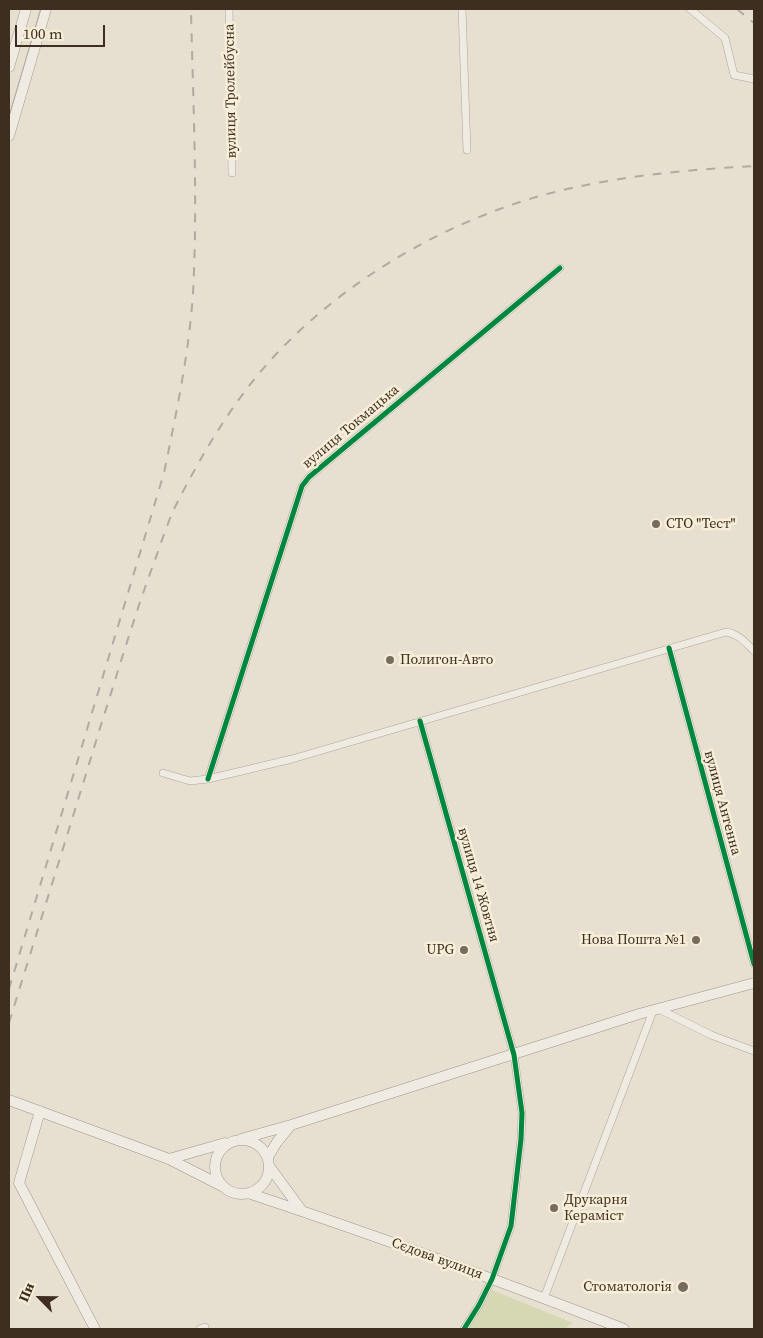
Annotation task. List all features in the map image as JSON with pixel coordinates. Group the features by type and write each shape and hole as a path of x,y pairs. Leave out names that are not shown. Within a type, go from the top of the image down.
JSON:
{"main road":[{"path":"9,66 26,9"},
{"path":"9,136 46,9"},
{"path":"169,1159 291,1125 656,1010 754,983"},
{"path":"10,1100 169,1159 238,1194 248,1194 264,1184 268,1175 269,1162 277,1142 291,1125"},
{"path":"40,1111 19,1183 95,1329"},
{"path":"222,1186 214,1169 215,1159 219,1151 225,1145 237,1140 250,1140 264,1150 269,1162 303,1211"},
{"name":"Сєдова вулиця","path":"248,1194 303,1211 624,1329"}],"street":[{"name":"вулиця Тролейбусна","path":"229,9 232,173"},
{"path":"462,9 467,150"},
{"path":"690,9 725,38 734,74 754,79"},
{"name":"вулиця Токмацька","path":"208,779 302,486 309,477 560,268"},
{"path":"164,773 190,780 208,779 292,759 726,632 742,639 754,651"},
{"name":"вулиця Антенна","path":"669,648 754,964"},
{"name":"вулиця 14 Жовтня","path":"420,721 514,1055 522,1113 521,1139 511,1226 492,1279 464,1329"},
{"path":"544,1298 656,1010 711,1035 754,1051"}],"green space":[{"path":"492,1290 573,1323 564,1329 469,1329"}],"tram line":[{"path":"9,116 41,9"}],"railway":[{"path":"9,989 164,473 177,406 185,361 193,293 195,151 191,9"},
{"path":"737,9 754,23"},
{"path":"9,1023 126,644 169,520 186,486 223,422 267,364 311,321 369,275 433,238 467,222 536,197 590,184 672,172 754,166"}],"cycle path":[{"path":"208,779 302,486 309,477 560,268"},
{"path":"669,648 754,964"},
{"path":"420,721 514,1055 522,1113 521,1139 511,1226 492,1279 464,1329"}],"place":[{"name":"СТО \"Тест\"","path":"656,524"},
{"name":"Полигон-Авто","path":"390,660"},
{"name":"Нова Пошта №1","path":"696,940"},
{"name":"UPG","path":"464,950"},
{"name":"Друкарня Кераміст","path":"554,1208"},
{"name":"Стоматологія","path":"683,1287"}]}
